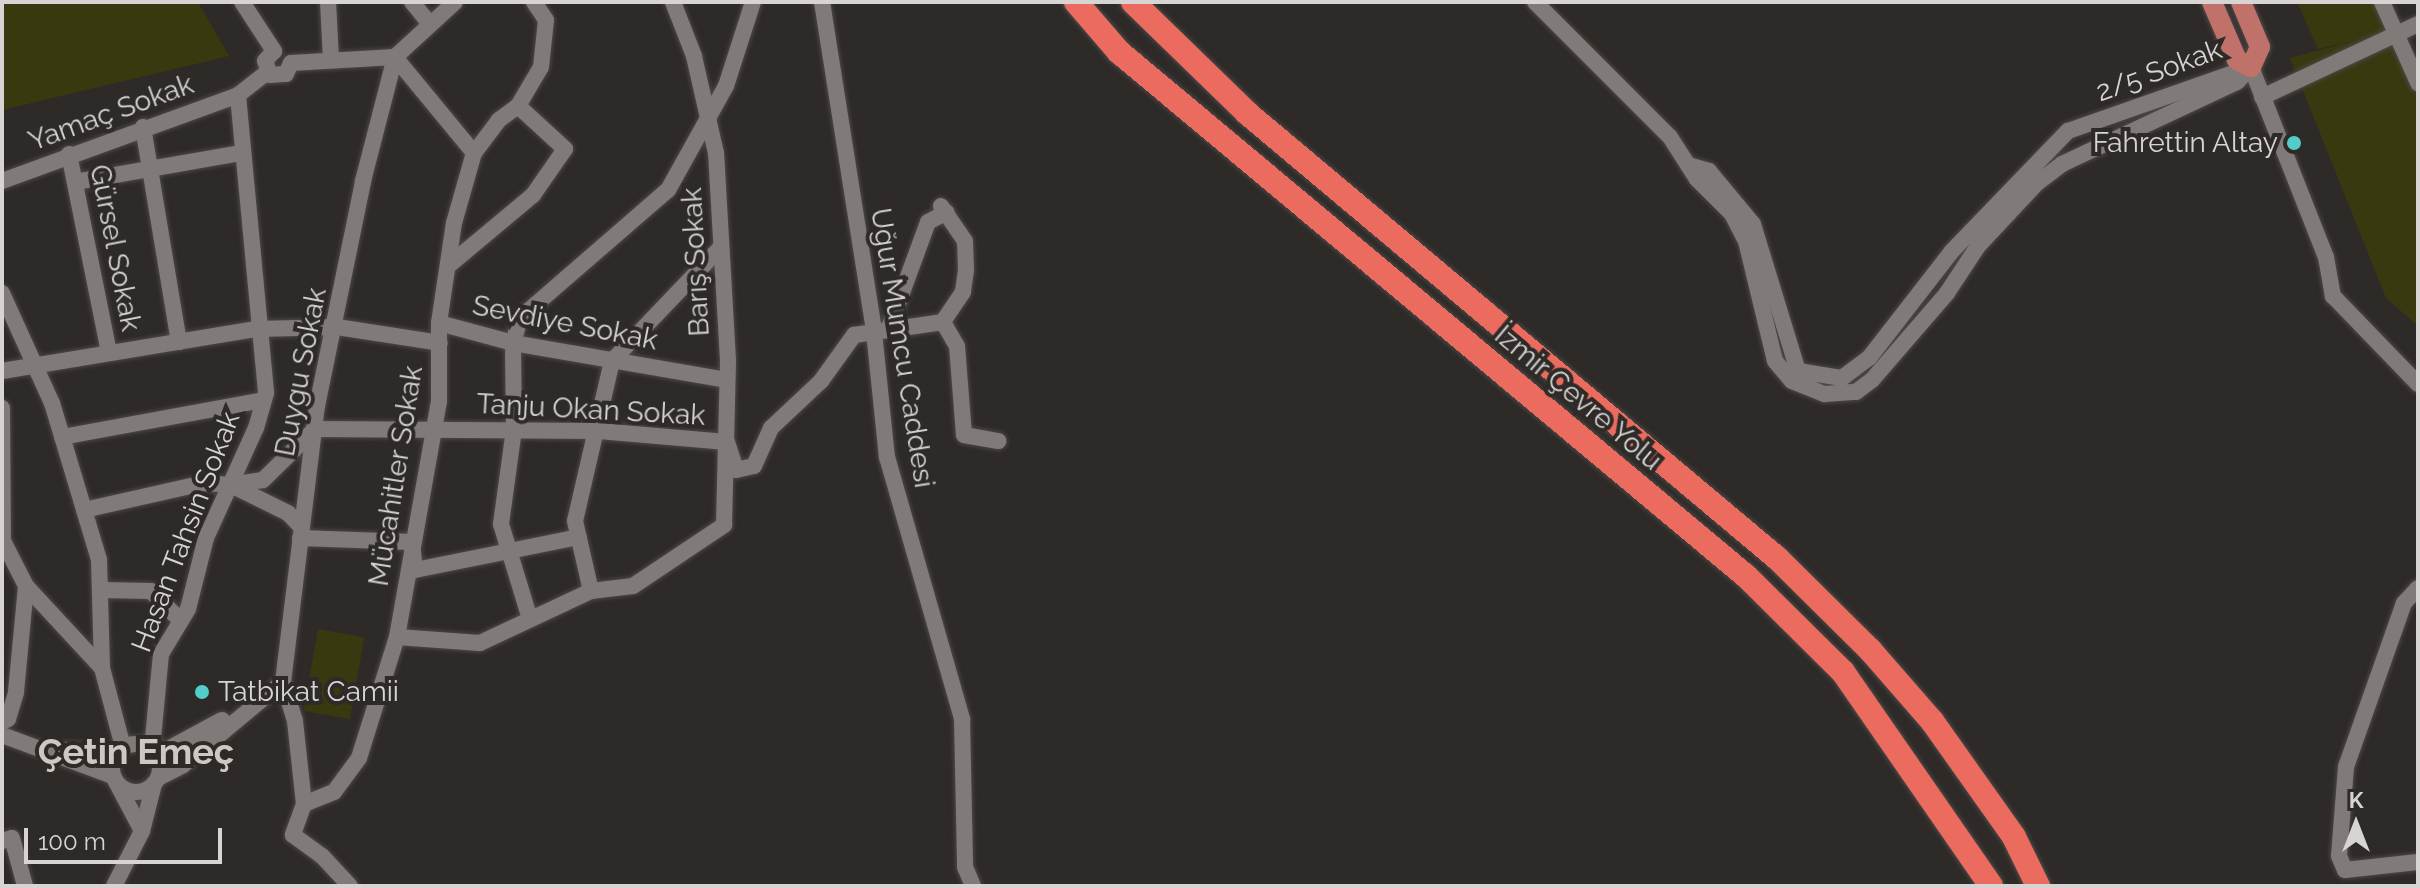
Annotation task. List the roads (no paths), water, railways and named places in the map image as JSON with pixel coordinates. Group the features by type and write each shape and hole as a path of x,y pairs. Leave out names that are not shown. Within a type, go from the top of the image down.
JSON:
{"highway":[{"path":"1068,2 1119,52"},
{"name":"İzmir Çevre Yolu","path":"1076,2 1119,52 1746,576 1843,672 1991,886"},
{"name":"İzmir Çevre Yolu","path":"1133,2 1247,113 1808,589 1932,721 2014,837 2038,886"},
{"path":"1141,2 1161,29"}],"main road":[{"path":"2212,2 2237,60 2251,67 2260,47 2241,2"}],"street":[{"path":"242,2 274,51 287,54 291,63"},
{"path":"328,2 331,60"},
{"path":"412,2 430,24"},
{"path":"291,63 395,57 455,2"},
{"path":"395,57 474,153 518,106 541,67 546,20 534,2"},
{"name":"Barış Sokak","path":"591,591 633,586 724,525 727,380 716,153 706,120 694,56 673,2"},
{"path":"530,619 501,524 514,429 513,343 520,318 668,190 726,86 753,2"},
{"name":"Uğur Mumcu Caddesi","path":"822,2 882,330 887,457 962,719 965,867 973,886"},
{"name":"2/5 Sokak","path":"1535,2 1670,137 1688,165 1732,214 1746,241 1782,373 1825,394 1856,392 1883,369 1947,293 1978,246 2037,183 2062,164 2237,82 2251,67"},
{"path":"2382,2 2399,33 2418,83"},
{"path":"2262,97 2418,24"},
{"path":"274,51 265,61 267,72 282,77 291,63"},
{"name":"Duygu Sokak","path":"283,682 315,429 363,181 395,57"},
{"path":"2251,67 2326,257 2333,296 2418,384"},
{"name":"2/5 Sokak","path":"1688,165 1709,171 1753,224 1798,371 1842,378 1888,337 1952,251 2068,131 2251,67"},
{"name":"Yamaç Sokak","path":"3,178 238,95 267,72"},
{"name":"Hasan Tahsin Sokak","path":"155,752 161,654 181,621 206,538 231,485 264,400 238,95"},
{"path":"448,266 533,195 565,149 518,106"},
{"path":"143,127 179,342"},
{"path":"75,182 242,153"},
{"name":"Mücahitler Sokak","path":"304,804 334,792 359,758 397,637 432,431 439,323 448,266 474,153"},
{"name":"Gürsel Sokak","path":"69,154 109,352"},
{"path":"943,208 965,241 963,292 943,322 882,330 928,222 943,208"},
{"path":"397,637 480,643 591,591 575,521 599,431 612,361 719,249"},
{"path":"2,293 62,437 99,560 102,668 120,750 113,776 142,831"},
{"path":"943,322 957,346 964,435 998,441"},
{"name":"Sevdiye Sokak","path":"439,323 513,343 727,380"},
{"path":"2,371 36,369 109,352 257,329 337,327 440,343"},
{"name":"Tanju Okan Sokak","path":"315,429 599,431 727,442 736,470 754,466 771,428 821,381 854,335 882,330"},
{"path":"62,437 264,400"},
{"path":"2,408 3,538 26,586 102,668"},
{"path":"84,510 204,483 231,485 263,480 315,429"},
{"path":"231,485 288,513 300,532 412,542 415,570 579,537"},
{"path":"2,722 8,719 16,692 26,586"},
{"path":"2418,588 2404,603 2346,767 2339,856 2345,870 2418,862"},
{"path":"100,590 151,591 181,621"},
{"path":"2,735 113,776 131,791 183,765 283,682 295,721 304,804 293,835 322,856 350,886"},
{"path":"155,752 268,693"},
{"path":"37,749 120,750 138,743 155,752"},
{"path":"114,886 142,831 156,781 155,752"},
{"path":"2,841 12,838 25,886"}],"place":[{"name":"Fahrettin Altay","path":"2294,143"},
{"name":"Tatbikat Camii","path":"202,692"}],"district":[{"name":"Çetin Emeç","path":"136,752"}]}
